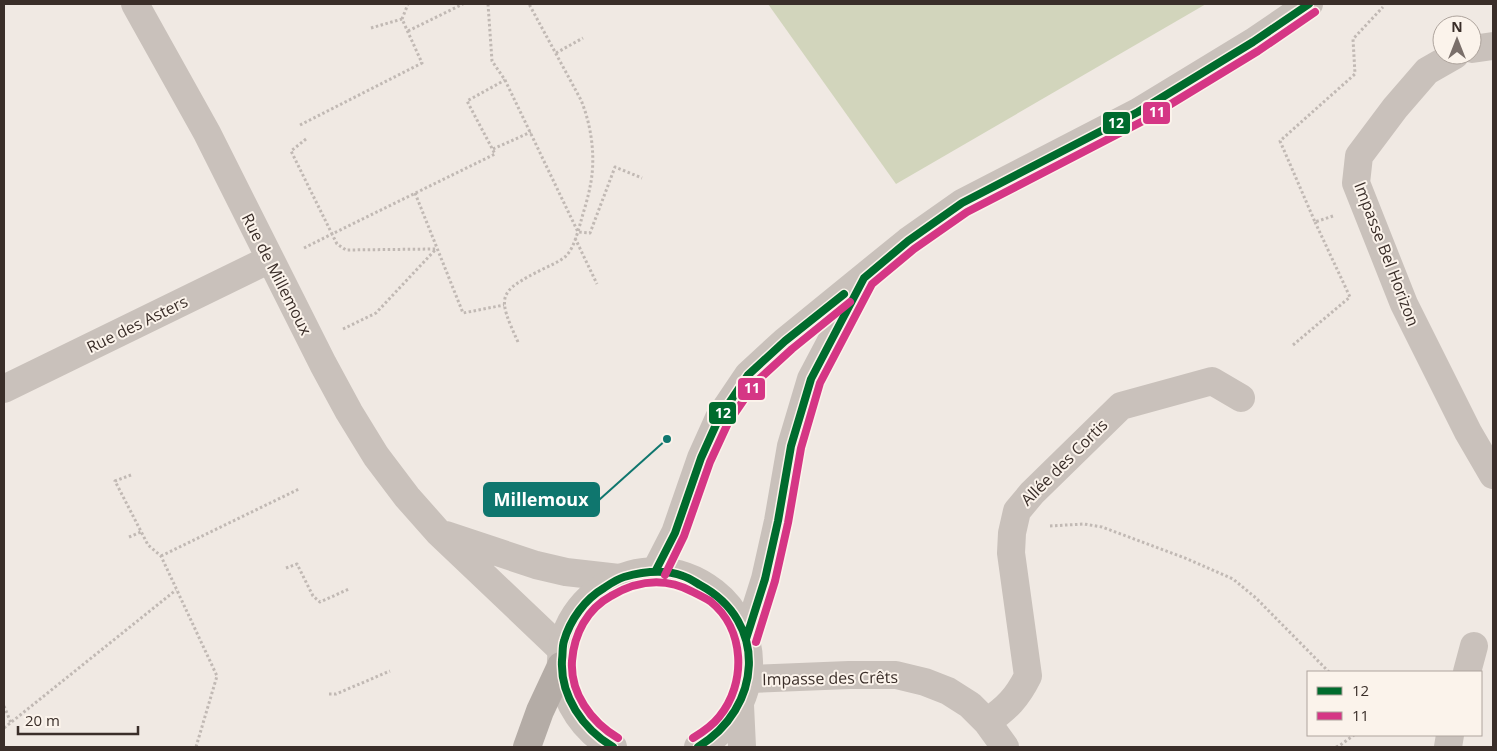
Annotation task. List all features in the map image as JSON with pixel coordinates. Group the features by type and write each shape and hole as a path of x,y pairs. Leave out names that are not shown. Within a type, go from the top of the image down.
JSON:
{"highway":[{"path":"527,747 562,658"}],"street":[{"name":"Rue de Millemoux","path":"136,4 207,134 332,380 376,456 407,497 438,532 562,658"},
{"path":"656,570 675,533 701,458 720,418 748,375 785,341 908,241 962,203 1138,112 1253,42 1309,4"},
{"name":"Impasse Bel Horizon","path":"1438,65 1428,71 1394,108 1359,156 1356,183 1404,304 1468,432 1493,475"},
{"name":"Rue des Asters","path":"4,389 270,259"},
{"path":"746,639 765,579 778,521 791,446 811,378 864,278"},
{"name":"Allée des Cortis","path":"987,722 1006,709 1020,692 1028,676 1011,552 1013,525 1017,511 1032,493 1121,406 1212,381 1241,398"},
{"name":"Rue de Millemoux","path":"438,532 536,565 566,572 619,578"},
{"path":"613,747 598,739 579,718 566,694 562,658 567,632 576,614 587,600 602,587 619,578 637,572 656,570 680,574 703,583 722,598 737,617 746,639 749,659 748,679 740,705 726,726 708,742 698,747"},
{"path":"1467,671 1474,646"},
{"name":"Impasse des Crêts","path":"748,679 896,675 925,682 948,691 970,705 987,722 1005,747"},
{"path":"740,705 742,747"}],"path":[{"path":"402,19 408,4"},
{"path":"408,30 463,4"},
{"path":"488,4 492,61 505,80 578,232"},
{"path":"518,342 504,306 510,288 516,282 568,254 578,232 590,186 593,151 584,106 529,4"},
{"path":"1292,345 1350,297 1280,141 1355,74 1353,39 1383,7"},
{"path":"371,28 402,19"},
{"path":"300,125 422,63 402,19"},
{"path":"556,53 583,38"},
{"path":"312,244 495,154 467,101 505,80"},
{"path":"492,149 531,132"},
{"path":"306,139 292,151 337,244 346,250 436,249"},
{"path":"578,232 590,233 615,167 642,178"},
{"path":"415,193 436,249 464,314 504,306"},
{"path":"1315,222 1364,204"},
{"path":"575,237 597,284"},
{"path":"347,327 376,313 436,249"},
{"path":"131,475 115,482 148,544 161,556 217,676 196,747"},
{"path":"161,556 299,489"},
{"path":"1013,525 1036,527 1084,524 1102,527 1185,558 1233,579 1256,598 1328,671"},
{"path":"129,537 141,532"},
{"path":"286,568 297,564 313,596 320,602 349,589"},
{"path":"4,728 176,590"},
{"path":"330,694 336,694 390,671"},
{"path":"4,706 11,722"},
{"path":"1336,747 1353,736"}],"green space":[{"path":"768,4 1206,4 896,184"}],"transit line":[{"name":"12","path":"746,639 765,579 778,521 791,446 811,379 864,278 908,241 962,203 1138,112 1253,42 1309,4"},
{"name":"11","path":"756,642 775,581 788,523 801,448 820,383 872,284 914,249 967,212 1143,121 1258,51 1315,12"},
{"name":"12","path":"656,570 675,533 701,458 719,418 748,375 785,341 844,294"},
{"name":"11","path":"665,575 684,536 710,462 728,423 756,382 792,349 850,302"},
{"name":"12","path":"613,747 592,731 569,699 562,673 564,641 574,618 597,593 624,577 661,572 668,572 687,578 722,601 738,620 747,642 749,665 745,688 735,710 719,730 698,747"},
{"name":"11","path":"618,738 599,724 584,706 572,673 573,651 583,623 603,601 631,587 652,582 662,582 683,587 710,601 722,613 736,641 738,673 728,703 719,717 693,738"}],"place":[{"name":"Millemoux","path":"667,439"}]}
